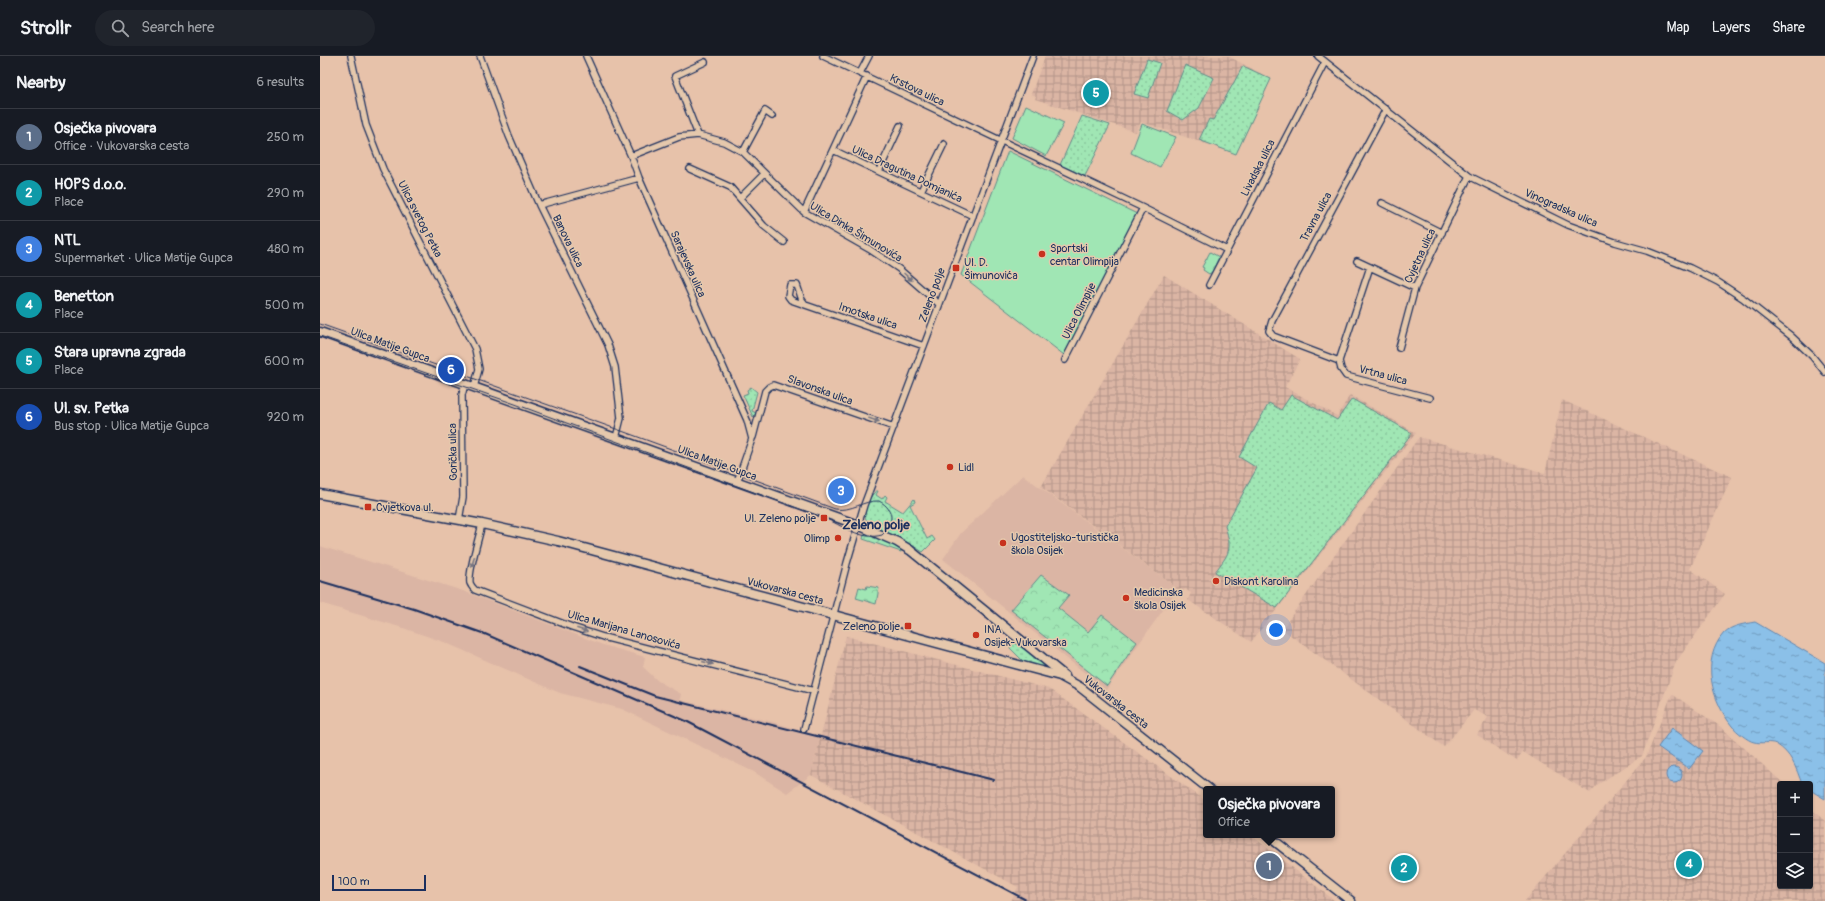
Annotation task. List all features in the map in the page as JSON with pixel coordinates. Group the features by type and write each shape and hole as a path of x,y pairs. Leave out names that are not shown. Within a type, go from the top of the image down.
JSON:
{"main road":[{"name":"Ulica Matije Gupca","path":"320,332 858,525 907,547 1070,681"},
{"name":"Vukovarska cesta","path":"320,494 482,524 558,541 1052,674 1070,681 1205,786"},
{"path":"1271,838 1351,901"}],"street":[{"name":"Ulica svetog Petka","path":"351,56 366,126 383,168 475,349 479,369 474,387"},
{"name":"Banova ulica","path":"480,56 509,136 539,206 602,332 612,356 616,375 621,418 616,438"},
{"name":"Sarajevska ulica","path":"586,56 748,420 752,439"},
{"name":"Krstova ulica","path":"823,56 1001,141"},
{"path":"860,73 869,56"},
{"name":"Zeleno polje","path":"804,729 858,525 972,216 1033,56"},
{"name":"Vinogradska ulica","path":"1318,56 1470,176 1568,225 1615,242 1647,251 1690,268 1718,282 1744,299 1791,336 1812,356 1825,372"},
{"path":"698,134 675,76 705,62"},
{"name":"Livadska ulica","path":"1209,285 1325,62"},
{"path":"804,212 867,76"},
{"name":"Travna ulica","path":"1339,361 1273,336 1269,331 1272,321 1386,109"},
{"path":"743,152 765,111 772,116"},
{"path":"879,171 900,126"},
{"name":"Ulica Dinka Šimunovića","path":"631,156 679,137 698,134 724,142 743,152 804,212 869,249 899,269 940,304"},
{"path":"1001,141 1143,208 1227,250"},
{"path":"921,191 944,144"},
{"name":"Ulica Dragutina Domjanića","path":"833,150 972,216"},
{"path":"690,170 730,187 764,226 784,242"},
{"path":"740,198 764,174"},
{"name":"Cvjetna ulica","path":"1400,348 1415,288 1470,176"},
{"path":"539,206 639,178"},
{"path":"1382,203 1442,233"},
{"name":"Ulica Olimpije","path":"1065,360 1143,208"},
{"path":"1357,261 1415,288"},
{"path":"1339,361 1370,267"},
{"name":"Imotska ulica","path":"805,304 924,346"},
{"name":"Vrtna ulica","path":"1339,361 1341,369 1346,376 1430,398"},
{"name":"Gorička ulica","path":"459,520 463,496 462,395 465,384"},
{"name":"Slavonska ulica","path":"752,439 765,391 771,386 776,385 894,427"},
{"path":"737,482 752,439"},
{"name":"Ulica Marijana Lanosovića","path":"482,524 470,577 472,587 475,590 602,637 814,691"}],"shaded area":[{"path":"1045,56 1228,56 1271,79 1236,154 1141,122 1136,132 1035,99 1036,96 1031,94"},
{"path":"1164,275 1300,359 1285,387 1337,416 1350,395 1416,433 1251,642 1188,600 1191,593 1185,589 1182,592 1041,487"},
{"path":"1562,400 1732,477 1690,569 1725,594 1676,662 1642,756 1597,785 1590,793 1523,752 1517,761 1477,735 1488,717 1474,710 1444,747 1282,629 1419,437 1545,473"},
{"path":"1023,475 1178,589 1106,690 943,559 961,533"},
{"path":"320,546 463,591 603,645 645,657 643,667 658,681 681,694 680,700 769,721 821,736 811,775 787,793 754,772 622,709 560,693 444,642 320,603"},
{"path":"846,636 1049,689 1203,799 1203,838 1255,838 1335,901 1011,901 1018,887 811,775"},
{"path":"1672,694 1721,727 1781,781 1777,781 1777,889 1813,889 1813,811 1825,821 1825,901 1525,901 1646,757"}],"green space":[{"path":"1147,59 1160,63 1148,98 1134,94"},
{"path":"1185,65 1214,78 1199,108 1183,120 1167,111"},
{"path":"1243,66 1271,79 1236,154 1199,140 1209,119 1213,120"},
{"path":"1026,105 1064,123 1046,156 1012,138"},
{"path":"1082,116 1110,125 1085,176 1060,165"},
{"path":"1142,124 1176,137 1160,167 1131,153"},
{"name":"Sportski centar Olimpija","path":"1008,151 1137,214 1064,355 961,275"},
{"path":"1210,252 1219,257 1212,272 1209,274 1203,270 1204,268 1202,267"},
{"path":"751,387 757,392 752,411 756,413 753,417 743,395 748,393 747,390"},
{"path":"1291,395 1337,420 1352,399 1412,433 1277,608 1215,572 1224,560 1229,547 1225,526 1257,468 1239,457 1269,403 1281,410"},
{"path":"876,491 878,491 876,495 882,499 885,495 887,497 885,501 903,512 914,499 915,502 910,505 927,539 932,536 935,540 923,552 900,538 870,525 866,520 866,506"},
{"path":"869,533 901,549 901,552 863,539 864,535"},
{"path":"1041,575 1069,595 1058,608 1088,632 1102,615 1137,642 1107,686 1011,610"},
{"path":"867,586 879,588 876,604 856,598 859,587 866,589"},
{"path":"1012,641 1027,649 1050,669 1024,662 1010,648"}],"water":[{"path":"1755,622 1825,663 1825,799 1813,792 1813,781 1801,781 1793,762 1786,752 1774,743 1757,743 1745,738 1732,726 1719,705 1714,693 1712,680 1712,655 1724,633 1727,630 1739,625"},
{"path":"1672,728 1703,751 1689,769 1658,747"},
{"path":"1671,767 1677,767 1682,772 1680,781 1677,783 1671,783 1666,778 1666,772"}],"tram line":[{"path":"320,324 619,430 835,509 847,509 868,502 879,501 888,508 891,522 882,535 867,536 859,534 824,518 515,404 320,336"}],"railway":[{"path":"320,581 414,609 485,634 686,721 1028,901"},
{"path":"580,666 655,696 994,780"}],"place":[{"name":"Stara upravna zgrada","path":"1096,93"},
{"name":"Sportski centar Olimpija","path":"1042,254"},
{"name":"Ul. D. Šimunovića","path":"956,268"},
{"name":"Ul. sv. Petka","path":"451,370"},
{"name":"Lidl","path":"950,467"},
{"name":"NTL","path":"841,491"},
{"name":"Cvjetkova ul.","path":"368,507"},
{"name":"Ul. Zeleno polje","path":"824,518"},
{"name":"Olimp","path":"838,538"},
{"name":"Ugostiteljsko-turistička škola Osijek","path":"1003,543"},
{"name":"Diskont Karolina","path":"1216,581"},
{"name":"Medicinska škola Osijek","path":"1126,598"},
{"name":"Zeleno polje","path":"908,626"},
{"name":"INA Osijek-Vukovarska","path":"976,635"},
{"name":"Benetton","path":"1689,864"},
{"name":"Osječka pivovara","path":"1269,866"},
{"name":"HOPS d.o.o.","path":"1404,868"}],"district":[{"name":"Zeleno polje","path":"876,525"}]}
